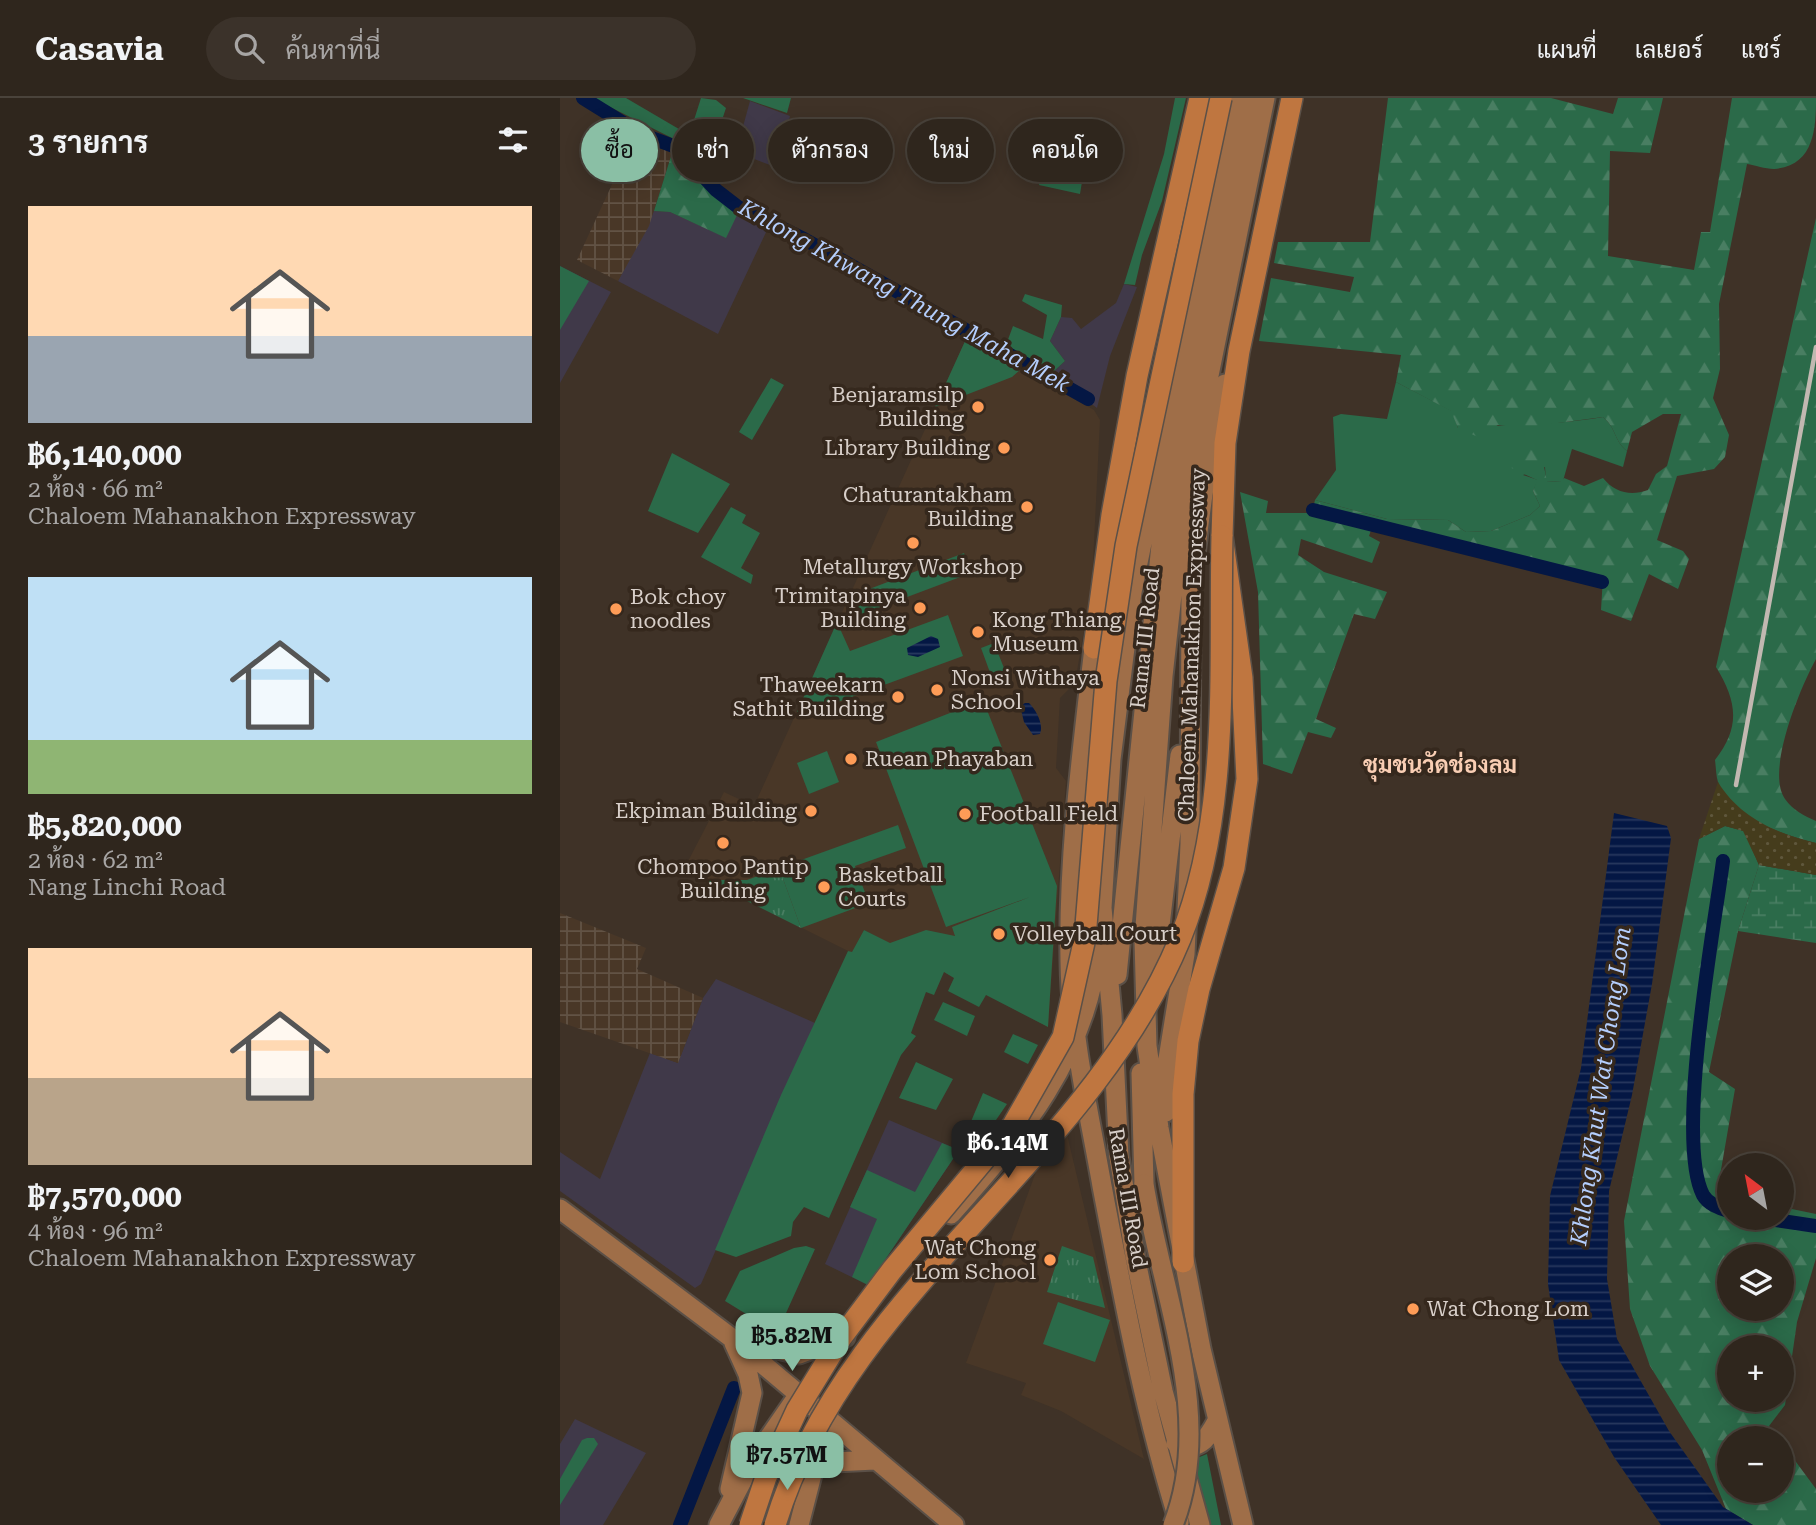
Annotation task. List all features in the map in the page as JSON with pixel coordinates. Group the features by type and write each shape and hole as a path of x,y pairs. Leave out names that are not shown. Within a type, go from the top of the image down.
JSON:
{"highway":[{"path":"1094,648 1112,515 1137,376 1200,98"},
{"path":"750,1525 766,1477 797,1410 841,1338 892,1270 1013,1125 1063,1037 1085,939 1106,681 1126,546 1221,98"},
{"name":"Chaloem Mahanakhon Expressway","path":"775,1525 805,1444 862,1353 1034,1155 1103,1070 1139,1017 1180,940 1196,897 1214,807 1222,481 1232,392 1292,98"},
{"path":"1183,1262 1182,1105 1188,1041 1199,989 1234,868 1247,779 1242,678 1222,536"}],"main road":[{"name":"Rama III Road","path":"1200,1525 1176,1443 1146,1310 1119,1157 1112,1015 1102,908 1111,758 1132,592 1233,98"},
{"name":"Rama III Road","path":"1243,1525 1217,1421 1183,1262 1159,1128 1144,1016 1146,897 1161,545 1178,446 1248,98"},
{"name":"Rama III Road","path":"1112,1015 1155,676 1186,492 1265,98"},
{"name":"Rama III Road","path":"1170,1188 1166,1085 1185,954 1190,804 1191,584 1196,536 1283,98"},
{"name":"Rama III Road","path":"1132,592 1094,648 1078,799 1070,960 1076,1038 1117,1264 1150,1427 1180,1525"},
{"path":"1159,1128 1154,1021 1155,971 1164,871 1189,684"},
{"path":"1078,799 1111,758"},
{"path":"722,1517 752,1462 799,1394 990,1170 1035,1113 1076,1038 1096,969 1102,908"},
{"path":"1144,1016 1141,1079 1144,1184 1189,1412 1189,1474 1174,1525"},
{"path":"1117,1264 1119,1157"},
{"path":"560,1209 733,1339 954,1525"},
{"path":"733,1339 799,1354 845,1337"},
{"path":"722,1517 752,1394 748,1374 733,1339"},
{"path":"799,1525 826,1420"},
{"path":"1176,1443 1194,1447 1209,1436 1217,1421"},
{"path":"814,1469 833,1462 876,1460"}],"shaded area":[{"path":"750,101 790,116 789,119 768,119 768,164 754,159 754,119 745,119"},
{"path":"658,147 672,153 649,226 618,281 577,260 613,182 658,182"},
{"path":"654,211 670,212 725,237 739,211 768,228 718,334 618,281"},
{"path":"560,266 611,292 560,383"},
{"path":"1124,284 1137,287 1110,356 1097,408 1051,374 1065,361 1050,341 1061,317 1072,318 1081,329 1116,303"},
{"name":"Nonsi Withaya School","path":"966,339 1094,410 1100,420 1092,583 1075,683 1060,698 1056,768 1066,781 1048,1027 864,930 852,953 684,869 724,792 754,806"},
{"path":"560,913 646,948 637,969 703,998 678,1063 560,1022"},
{"path":"716,979 815,1023 701,1284 695,1288 560,1191 560,1152 600,1179 650,1053 678,1063 703,998"},
{"path":"889,1120 959,1150 868,1285 825,1264"},
{"name":"Wat Chong Lom School","path":"1065,1126 1144,1459 1061,1411 1021,1395 1026,1383 966,1363 1041,1158"},
{"path":"575,1419 646,1453 603,1525 560,1525 560,1444"}],"green space":[{"path":"592,98 626,98 672,125 672,138 658,131 658,119 634,119"},
{"path":"701,98 716,100 726,108 722,119 694,119"},
{"path":"743,98 791,98 787,113"},
{"path":"1175,98 1186,98 1162,201 1142,255 1135,285 1124,284 1164,154"},
{"path":"1388,98 1551,98 1613,114 1618,98 1663,98 1650,153 1610,151 1608,256 1694,270 1701,232 1710,232 1732,98 1816,98 1815,122 1810,144 1797,161 1774,169 1747,164 1719,304 1720,369 1713,398 1729,435 1725,457 1714,469 1677,476 1657,540 1683,551 1689,559 1678,589 1649,574 1631,621 1601,610 1603,577 1374,521 1369,536 1380,542 1372,563 1301,539 1298,555 1324,572 1387,592 1375,619 1354,614 1316,719 1336,728 1331,738 1308,732 1292,774 1263,764 1258,592 1240,492 1268,501 1266,513 1312,513 1315,500 1387,519 1448,520 1466,532 1491,531 1530,515 1540,506 1533,491 1537,480 1505,465 1510,449 1528,445 1541,451 1547,482 1562,481 1564,478 1584,486 1603,478 1618,490 1642,492 1648,490 1656,474 1667,466 1681,414 1663,414 1632,432 1627,451 1603,417 1521,428 1498,425 1478,437 1458,428 1451,411 1396,382 1401,355 1259,341 1271,278 1350,292 1354,277 1274,263 1278,242 1370,242"},
{"path":"672,153 672,182 705,182 739,211 726,238 670,212 654,211"},
{"path":"1040,182 1082,182 1080,194 1039,185"},
{"path":"1816,218 1816,659 1794,708 1779,769 1780,786 1785,799 1799,812 1816,821 1816,843 1774,830 1735,806 1718,782 1715,760 1729,736 1733,714 1728,691 1716,667"},
{"path":"560,266 589,281 560,330"},
{"path":"1025,294 1062,305 1061,317 1050,341 1065,361 1051,374 1006,345 1013,326 1043,339 1047,315 1022,301"},
{"path":"966,339 1021,369 1012,377 935,407"},
{"path":"771,378 784,385 752,440 739,432"},
{"path":"1396,382 1452,411 1458,428 1603,417 1627,451 1623,467 1572,449 1563,481 1546,482 1545,467 1523,475 1538,480 1533,491 1540,506 1530,515 1491,531 1466,532 1448,520 1387,519 1315,500 1336,470 1333,417 1341,414 1387,419"},
{"path":"672,453 730,484 698,533 648,511"},
{"path":"731,507 746,515 742,523 760,533 741,568 753,575 751,584 701,557"},
{"path":"964,553 971,573 854,617 864,591"},
{"path":"948,615 963,656 805,714 797,712 837,622 850,651"},
{"path":"994,643 1006,673 992,678 981,648"},
{"path":"983,700 1057,886 1048,1027 986,995 979,1007 948,991 954,978 944,972 934,995 926,992 911,1033 916,1036 901,1055 829,1218 804,1207 793,1222 791,1236 736,1257 715,1250 781,1095 848,951 852,952 864,930 890,943 926,930 955,936 952,927 1030,897 946,927 876,742"},
{"path":"827,751 839,782 809,794 797,763"},
{"name":"Basketball Courts","path":"898,825 906,848 855,866 869,903 801,928 779,868"},
{"path":"1725,826 1744,831 1759,865 1738,931 1709,1072 1735,1089 1724,1153 1717,1153 1717,1230 1794,1230 1794,1209 1816,1214 1816,1258 1797,1322 1794,1343 1794,1335 1717,1335 1717,1412 1780,1412 1769,1426 1717,1426 1717,1487 1702,1450 1650,1366 1630,1309 1624,1221 1699,839"},
{"path":"1759,865 1816,875 1816,943 1738,931"},
{"path":"779,868 801,928 747,901 747,880"},
{"path":"705,880 747,880 747,901"},
{"path":"943,1002 975,1016 967,1036 934,1020"},
{"path":"1013,1034 1038,1045 1028,1064 1004,1052"},
{"path":"916,1062 953,1079 936,1110 899,1098"},
{"path":"983,1093 1007,1104 972,1155 953,1159 868,1285 852,1277 877,1219 850,1207 867,1170 915,1192 942,1143 959,1150"},
{"path":"806,1246 815,1249 777,1333 725,1301 740,1271 794,1248"},
{"path":"1062,1246 1093,1257 1105,1308 1047,1292"},
{"path":"1058,1302 1110,1320 1095,1362 1043,1344"},
{"path":"594,1438 598,1444 560,1505 560,1479 582,1440"},
{"path":"1207,1454 1221,1525 1209,1525 1192,1465 1192,1460"},
{"path":"1794,1459 1816,1489 1816,1525 1753,1525 1726,1509 1724,1503 1794,1503"}],"sand":[{"path":"1718,782 1737,805 1760,822 1787,835 1816,843 1816,875 1759,865 1743,831 1725,826 1699,839"}],"water":[{"path":"931,636 938,639 940,647 918,657 908,655 907,648"},
{"path":"1029,703 1039,717 1040,734 1033,735 1024,722 1020,706"},
{"name":"Khlong Khut Wat Chong Lom","path":"1614,813 1667,826 1671,838 1652,984 1632,1095 1609,1191 1607,1279 1617,1339 1669,1431 1717,1499 1717,1503 1753,1525 1661,1525 1614,1457 1559,1360 1548,1284 1550,1196 1581,1068"}],"waterway":[{"name":"Khlong Khwang Thung Maha Mek","path":"583,98 641,134 676,147 716,190 738,207 804,239 1088,399"},
{"name":"Khlong Khwang Thung Maha Mek","path":"1313,510 1602,582"},
{"path":"1717,1206 1703,1195 1695,1168 1693,1129 1699,1033 1723,861"},
{"path":"1794,1223 1816,1226"},
{"path":"680,1525 734,1388"}],"railway":[{"path":"1736,785 1816,347"}],"place":[{"name":"Benjaramsilp Building","path":"978,407"},
{"name":"Library Building","path":"1004,448"},
{"name":"Chaturantakham Building","path":"1027,507"},
{"name":"Metallurgy Workshop","path":"913,543"},
{"name":"Trimitapinya Building","path":"920,608"},
{"name":"Bok choy noodles","path":"616,609"},
{"name":"Kong Thiang Museum","path":"978,632"},
{"name":"Nonsi Withaya School","path":"937,690"},
{"name":"Thaweekarn Sathit Building","path":"898,697"},
{"name":"Ruean Phayaban","path":"851,759"},
{"name":"Ekpiman Building","path":"811,811"},
{"name":"Football Field","path":"965,814"},
{"name":"Chompoo Pantip Building","path":"723,843"},
{"name":"Basketball Courts","path":"824,887"},
{"name":"Volleyball Court","path":"999,934"},
{"name":"Wat Chong Lom School","path":"1050,1260"},
{"name":"Wat Chong Lom","path":"1413,1309"}],"district":[{"name":"ชุมชนวัดช่องลม","path":"1440,765"}]}
